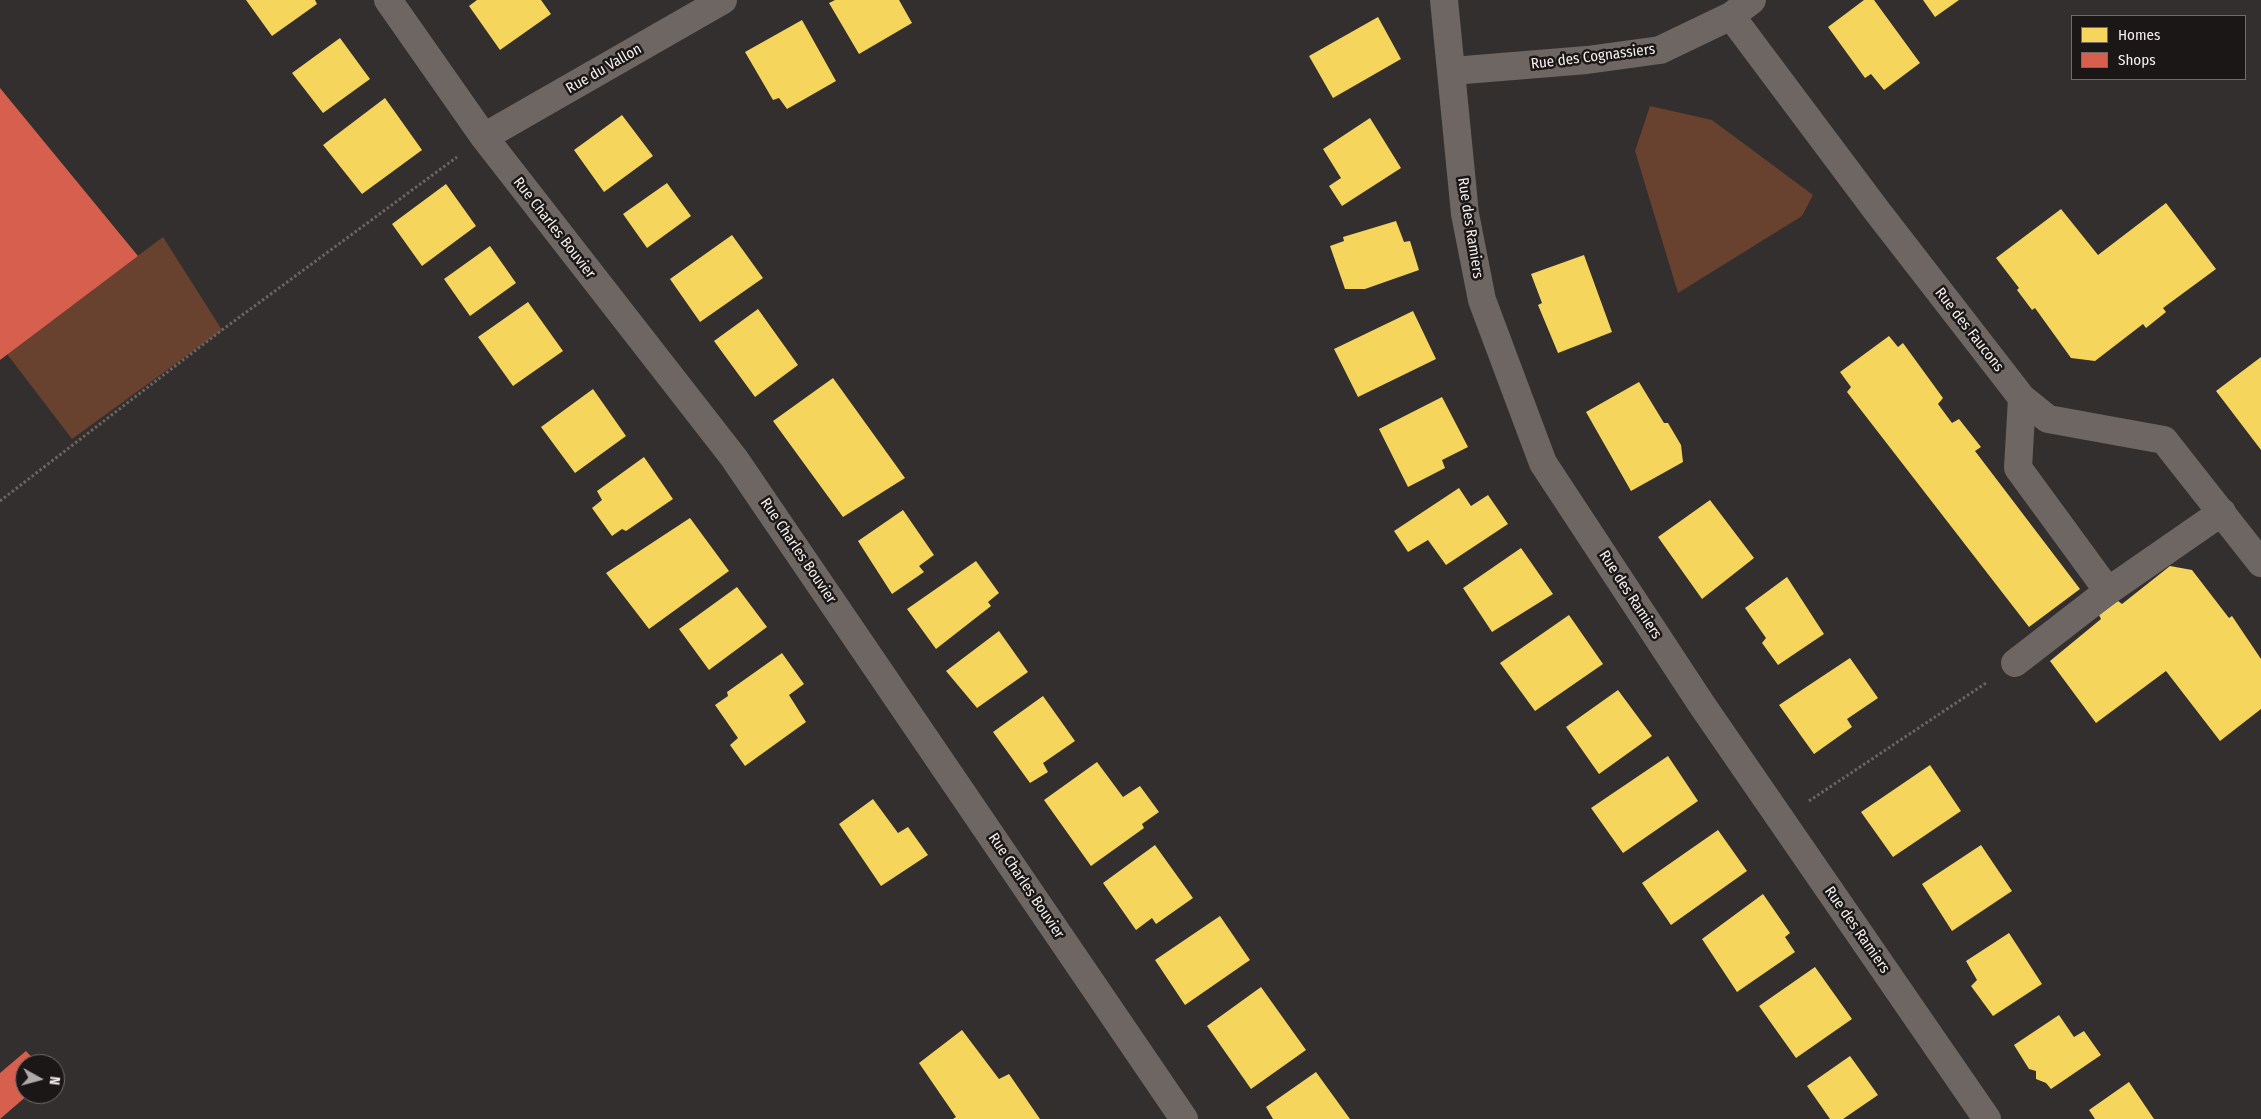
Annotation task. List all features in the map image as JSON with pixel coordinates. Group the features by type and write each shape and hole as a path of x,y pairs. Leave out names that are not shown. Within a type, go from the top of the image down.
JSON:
{"street":[{"name":"Rue Charles Bouvier","path":"388,0 484,137 734,458 1184,1119"},
{"name":"Rue du Vallon","path":"484,137 724,0"},
{"name":"Rue des Ramiers","path":"1444,0 1465,214 1482,300 1543,463 1781,820 1987,1119"},
{"name":"Rue des Cognassiers","path":"1452,71 1587,60 1660,50 1741,8"},
{"name":"Rue des Faucons","path":"1741,8 1877,211 2022,398 2048,419 2164,440 2261,563"},
{"path":"2022,398 2018,468 2108,591"},
{"path":"2015,663 2108,591 2222,512"}],"path":[{"path":"0,501 222,330 484,137"},
{"path":"1781,820 2015,663"}],"shaded area":[{"path":"1650,106 1712,120 1813,195 1802,216 1678,293 1635,151"},
{"path":"163,237 222,330 72,439 7,354"}],"building: Homes":[{"path":"246,0 315,0 317,4 272,36"},
{"path":"477,0 541,0 551,14 500,50 469,6"},
{"path":"835,0 899,0 912,23 859,54 829,3"},
{"path":"1864,0 1874,0 1920,63 1884,90 1871,74 1865,78 1828,27"},
{"path":"1923,0 1959,0 1935,17"},
{"path":"1378,17 1401,59 1333,98 1309,56"},
{"path":"802,20 836,81 787,109 779,98 773,100 745,52"},
{"path":"340,38 370,79 323,113 292,73"},
{"path":"385,98 422,150 362,194 323,145"},
{"path":"622,115 653,156 604,192 574,150"},
{"path":"1370,118 1401,168 1342,206 1329,186 1341,178 1323,149"},
{"path":"667,183 691,216 647,248 623,214"},
{"path":"446,184 476,226 422,266 392,224"},
{"path":"2166,203 2216,269 2163,308 2166,312 2146,328 2143,324 2095,361 2071,358 2035,308 2032,310 2017,290 2019,288 1996,258 2061,209 2098,255"},
{"path":"1396,221 1404,242 1410,241 1419,270 1365,289 1345,289 1330,246 1344,241 1343,237"},
{"path":"732,235 763,278 700,322 670,279"},
{"path":"490,246 516,283 470,316 444,279"},
{"path":"1584,255 1612,332 1558,353 1538,305 1542,303 1531,274"},
{"path":"528,302 563,351 513,386 478,337"},
{"path":"758,309 798,365 755,397 714,341"},
{"path":"1413,311 1436,359 1358,397 1334,349"},
{"path":"1889,336 1898,347 1903,343 1943,398 1938,404 1952,423 1959,419 1981,447 1975,451 2080,589 2029,627 1847,392 1851,387 1840,372"},
{"path":"2261,357 2261,450 2216,391"},
{"path":"833,378 905,478 843,517 773,421"},
{"path":"1639,382 1664,423 1668,423 1681,445 1683,462 1631,491 1586,412"},
{"path":"593,389 626,436 575,473 541,427"},
{"path":"1442,397 1468,447 1442,460 1445,468 1408,487 1379,429"},
{"path":"644,457 673,499 626,531 622,529 612,536 592,508 602,500 597,491"},
{"path":"1459,488 1471,506 1488,495 1508,524 1446,565 1428,540 1408,552 1394,531"},
{"path":"1710,500 1754,558 1702,599 1658,537"},
{"path":"903,510 934,555 919,566 924,572 892,594 858,541"},
{"path":"690,518 729,571 649,629 606,573"},
{"path":"1521,548 1553,594 1492,632 1463,588"},
{"path":"976,561 999,593 988,602 991,606 936,649 907,609"},
{"path":"2170,566 2192,570 2229,618 2232,616 2261,659 2261,709 2220,741 2166,671 2096,723 2050,661 2101,619 2099,615 2118,601 2122,604"},
{"path":"1787,577 1824,634 1778,665 1762,643 1766,638 1745,608"},
{"path":"737,587 767,627 709,670 679,629"},
{"path":"1569,615 1603,664 1535,711 1500,663"},
{"path":"999,631 1028,672 977,708 946,671"},
{"path":"782,653 804,684 789,695 806,722 745,766 730,745 738,738 715,705 728,696 727,692"},
{"path":"1850,658 1878,698 1847,719 1852,727 1814,754 1779,705"},
{"path":"1618,690 1652,736 1599,774 1566,727"},
{"path":"1043,696 1075,741 1043,763 1048,772 1030,783 993,732"},
{"path":"1668,756 1698,801 1623,853 1591,808"},
{"path":"1097,762 1123,797 1140,786 1159,812 1142,824 1144,828 1091,866 1044,800"},
{"path":"1930,765 1961,811 1893,857 1861,812"},
{"path":"873,799 898,833 908,827 928,855 881,886 839,824"},
{"path":"1718,830 1747,871 1671,925 1642,883"},
{"path":"1155,845 1193,898 1156,924 1152,918 1136,930 1103,883"},
{"path":"1981,845 2012,891 1952,931 1922,884"},
{"path":"1763,894 1790,933 1785,937 1795,952 1737,992 1702,939"},
{"path":"1220,916 1250,960 1185,1005 1155,960"},
{"path":"2009,933 2042,984 1993,1016 1971,986 1977,980 1966,961"},
{"path":"1815,967 1852,1019 1796,1058 1759,1006"},
{"path":"1261,987 1306,1050 1251,1089 1207,1026"},
{"path":"2059,1015 2074,1037 2084,1031 2101,1055 2051,1089 2046,1083 2036,1079 2036,1071 2029,1069 2014,1045"},
{"path":"962,1030 999,1079 1009,1074 1040,1119 953,1119 956,1117 919,1063"},
{"path":"1850,1056 1878,1095 1843,1119 1830,1119 1807,1086"},
{"path":"1316,1072 1350,1119 1273,1119 1266,1107"},
{"path":"2129,1082 2154,1119 2095,1119 2089,1110"}],"building: Shops":[{"path":"0,88 138,256 0,360"},
{"path":"15,1060 15,1104 17,1104 0,1119 0,1073"}]}
